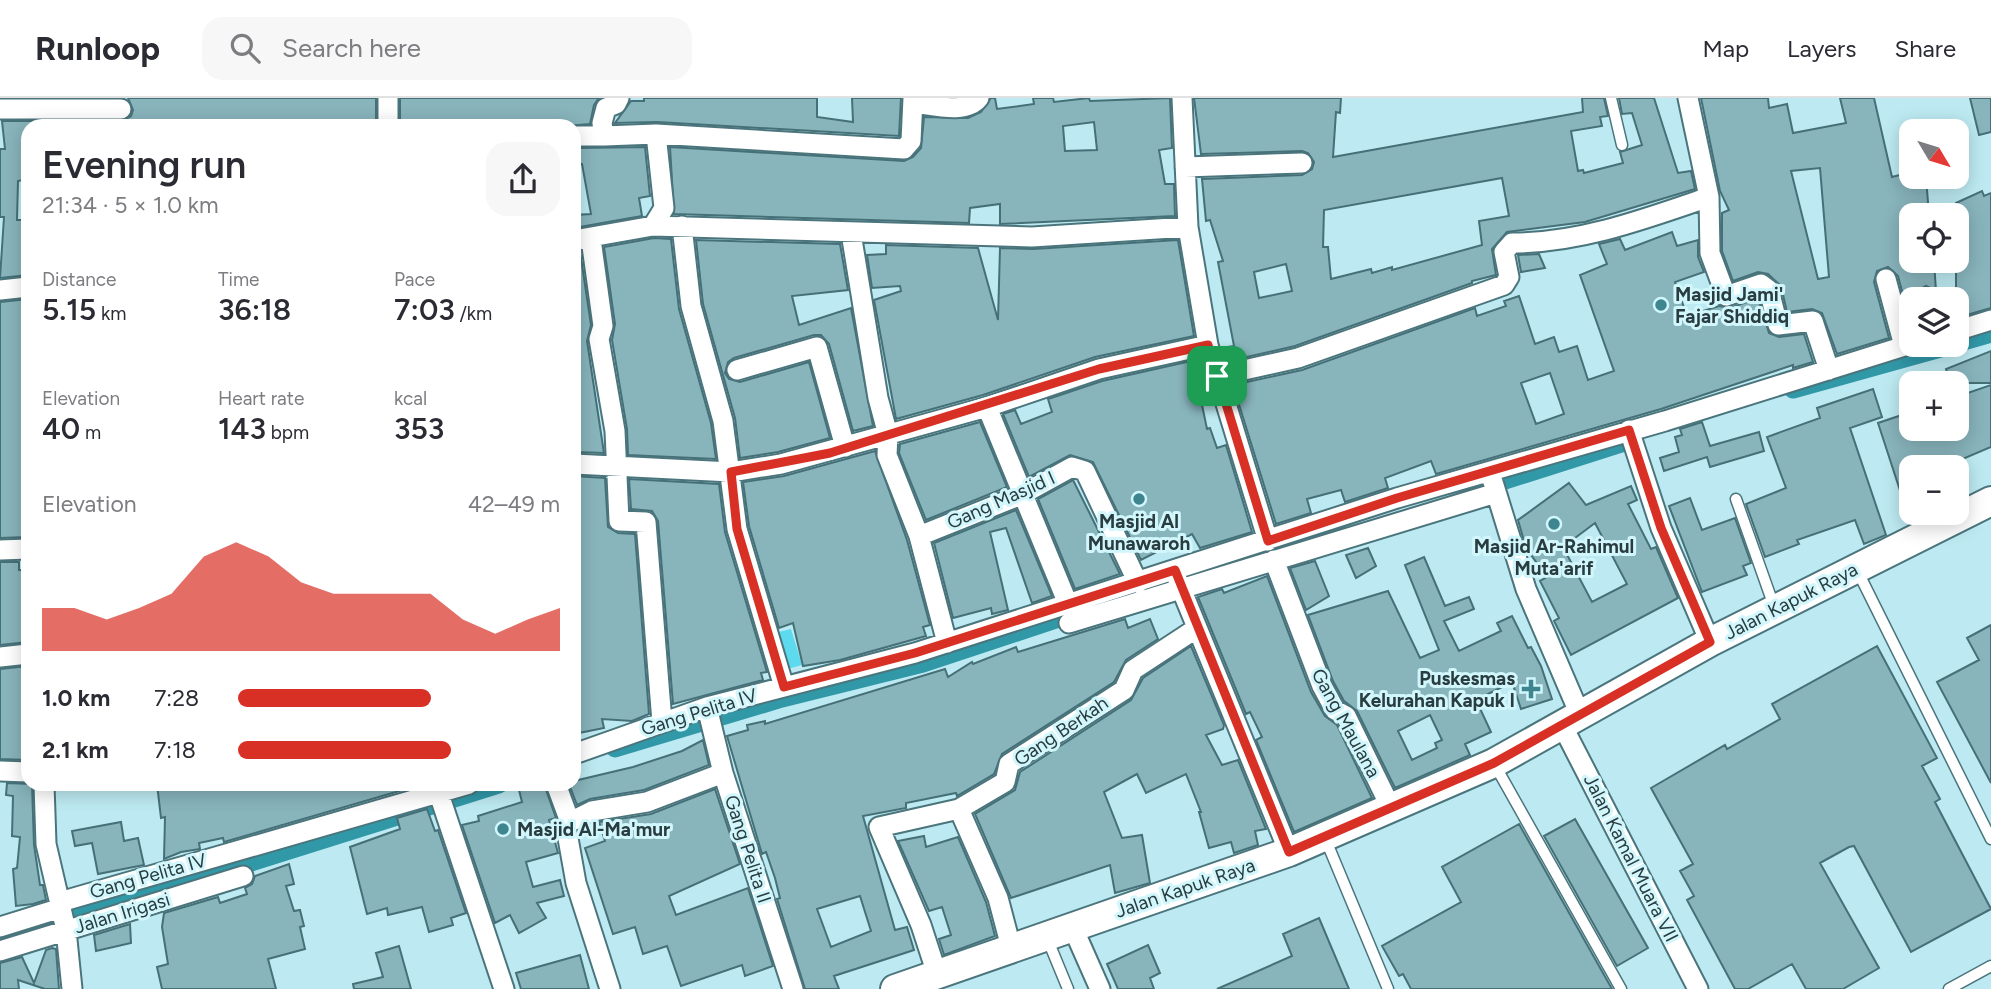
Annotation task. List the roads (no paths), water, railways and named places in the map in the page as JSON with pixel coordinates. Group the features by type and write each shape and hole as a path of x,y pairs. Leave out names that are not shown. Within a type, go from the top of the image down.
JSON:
{"main road":[{"name":"Jalan Kapuk Raya","path":"895,989 1012,951 1289,852 1494,763 1572,722 1710,642 1991,501"}],"street":[{"path":"388,98 388,119"},
{"path":"604,136 605,110 617,104 619,98"},
{"path":"581,136 656,134 895,150 911,144 913,101 968,107 979,98"},
{"name":"Gang Maulana","path":"1182,98 1188,227 1208,345 1217,376 1272,555 1322,686 1335,710 1346,716 1391,808"},
{"path":"1688,98 1709,197 1710,253 1726,296 1761,284 1769,290 1778,325 1813,321 1829,370"},
{"path":"0,109 121,111"},
{"path":"653,226 664,208 656,134"},
{"path":"1185,167 1301,163"},
{"path":"1217,376 1298,358 1504,285 1509,277 1504,252 1512,243 1545,243 1634,223 1709,197"},
{"path":"662,722 646,523 620,521 616,475 619,467 599,339 603,326 583,239 653,226 1032,237 1188,227"},
{"path":"682,226 691,306 718,400 731,472 737,529 784,687"},
{"path":"851,233 878,398 888,435 887,455 919,536 947,643"},
{"path":"1886,279 1899,318"},
{"path":"0,290 21,287"},
{"path":"1969,327 1991,320"},
{"path":"581,464 731,472 781,464 987,407 1099,369 1208,345"},
{"path":"737,370 817,347 845,447"},
{"path":"987,407 1069,613 1272,555 1401,510 1493,483 1899,348"},
{"path":"1631,437 1661,528 1710,642"},
{"name":"Gang Masjid I","path":"919,536 1021,495 1072,467 1085,471 1138,583"},
{"name":"Jalan Kamal Muara VII","path":"1493,483 1572,722 1698,989"},
{"path":"0,550 21,549"},
{"path":"1178,580 1289,852"},
{"name":"Gang Pelita IV","path":"581,751 662,722 709,716 784,687 1069,613 1138,583 1178,580"},
{"name":"Gang Berkah","path":"937,974 921,925 879,827 959,809 1005,782 1009,764 1124,690 1133,670 1197,628"},
{"path":"0,657 21,655"},
{"name":"Gang Pelita II","path":"709,716 723,773 793,989"},
{"path":"0,771 21,772"},
{"path":"610,989 576,883 566,827 570,822 592,811 647,802 723,773"},
{"path":"44,791 46,845 63,915 72,989"},
{"name":"Gang Pelita IV","path":"63,915 407,792 439,794 448,791"},
{"path":"559,791 570,822"},
{"path":"439,794 504,989"},
{"path":"959,809 998,898 1012,951"},
{"name":"Jalan Irigasi","path":"0,927 243,876"},
{"name":"Jalan Irigasi","path":"0,951 63,915"},
{"path":"1060,932 1100,989"}],"lane":[{"path":"1611,98 1622,145"},
{"path":"1736,499 1775,609"},
{"path":"1857,568 1991,839"},
{"path":"1494,763 1621,989"},
{"path":"1325,837 1388,989"},
{"path":"737,848 785,989"},
{"path":"1060,932 1068,989"},
{"path":"1949,989 1991,967"}],"waterway":[{"path":"1969,339 1991,333"},
{"path":"1793,389 1908,357"},
{"path":"1480,488 1634,439"},
{"path":"1125,597 1334,533"},
{"path":"615,748 782,698 923,663 1086,609"},
{"path":"0,941 477,791"}],"place":[{"name":"Masjid Jami' Fajar Shiddiq","path":"1661,305"},
{"name":"Masjid Al Munawaroh","path":"1139,499"},
{"name":"Masjid Ar-Rahimul Muta'arif","path":"1554,524"},
{"name":"Puskesmas Kelurahan Kapuk I","path":"1531,689"},
{"name":"Masjid Al-Ma'mur","path":"503,829"}]}
